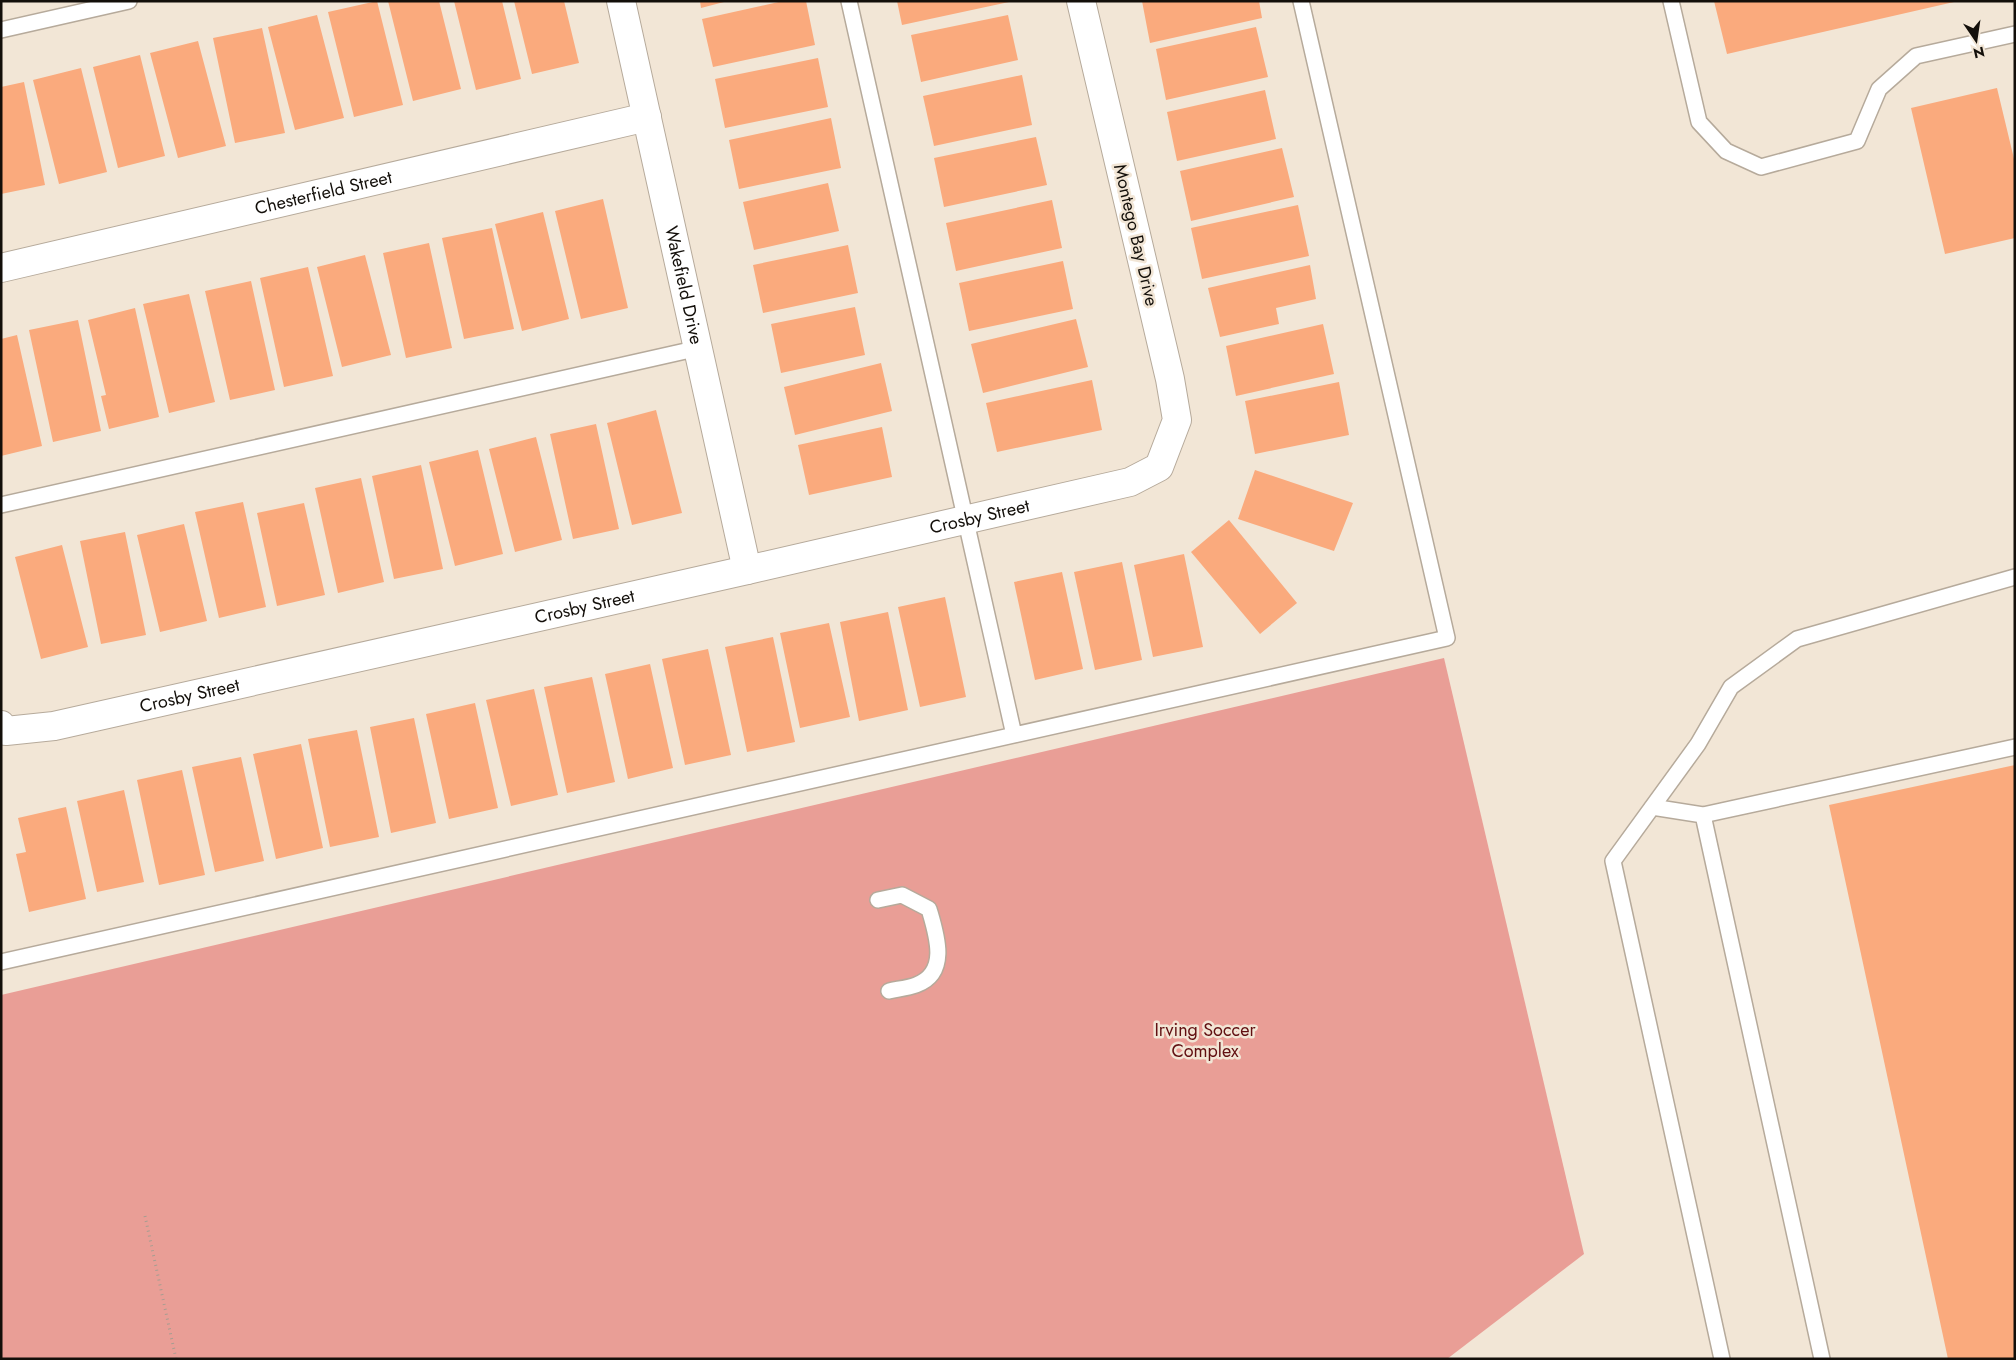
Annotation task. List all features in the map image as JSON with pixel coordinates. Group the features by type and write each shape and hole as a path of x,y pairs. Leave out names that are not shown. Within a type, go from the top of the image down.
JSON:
{"street":[{"name":"Wakefield Drive","path":"621,1 747,570"},
{"name":"Montego Bay Drive","path":"1081,1 1170,379 1177,420 1159,467"},
{"name":"Chesterfield Street","path":"1,268 646,117"},
{"name":"Crosby Street","path":"4,728 54,726 747,570 1130,482 1159,467"}],"lane":[{"path":"1,30 129,1"},
{"path":"849,1 1014,735"},
{"path":"1,962 1447,638 1302,1"},
{"path":"1671,1 1699,122 1726,151 1761,167 1857,141 1879,89 1916,56 2015,34"},
{"path":"1,505 698,348"},
{"path":"1722,1359 1612,861 1698,744 1731,687 1797,639 2015,577"},
{"path":"1652,807 1703,815 2015,747"},
{"path":"1703,815 1822,1359"},
{"path":"878,900 902,895 929,909 937,937 938,960 930,975 918,985 889,990"}],"path":[{"path":"145,1216 176,1359"}],"green space":[{"name":"Irving Soccer Complex","path":"1444,658 1584,1254 1447,1359 1,1359 1,995"}],"building":[{"path":"377,1 403,105 354,117 328,12"},
{"path":"388,1 439,1 461,89 413,101"},
{"path":"454,1 502,1 521,79 476,90"},
{"path":"514,1 564,1 579,63 532,74"},
{"path":"700,1 724,1 724,2 701,8"},
{"path":"783,1 806,1 815,45 713,67 702,19"},
{"path":"897,1 1009,1 1009,2 902,25"},
{"path":"1142,1 1259,1 1262,18 1150,43"},
{"path":"1714,1 1953,1 1954,2 1727,54"},
{"path":"317,15 344,118 295,130 268,27"},
{"path":"1008,15 1018,60 921,82 911,35"},
{"path":"1256,27 1268,77 1166,100 1156,49"},
{"path":"262,28 285,133 235,143 213,38"},
{"path":"198,41 226,146 178,158 150,53"},
{"path":"140,55 165,156 118,168 93,67"},
{"path":"818,58 828,107 725,128 715,79"},
{"path":"81,68 107,172 59,184 33,80"},
{"path":"1022,75 1032,125 934,146 923,96"},
{"path":"24,82 45,185 1,194 1,87"},
{"path":"1997,88 2015,163 2015,238 1945,254 1911,108"},
{"path":"1265,90 1276,139 1177,161 1167,112"},
{"path":"831,118 841,168 739,189 729,140"},
{"path":"1036,137 1047,185 944,207 934,158"},
{"path":"1282,148 1294,197 1191,221 1180,171"},
{"path":"828,183 839,231 754,250 743,202"},
{"path":"603,199 628,308 581,319 555,211"},
{"path":"1052,200 1062,248 956,271 946,223"},
{"path":"1298,205 1309,256 1202,279 1191,228"},
{"path":"543,212 569,319 522,331 495,224"},
{"path":"492,228 514,329 464,339 442,238"},
{"path":"429,243 452,348 406,358 383,253"},
{"path":"848,245 858,293 763,313 753,265"},
{"path":"365,255 391,355 342,367 317,267"},
{"path":"1063,261 1073,309 969,331 959,283"},
{"path":"1310,265 1316,299 1276,308 1279,324 1220,337 1208,288"},
{"path":"308,267 333,376 284,387 260,278"},
{"path":"251,281 275,390 230,400 205,291"},
{"path":"189,294 215,402 169,413 143,304"},
{"path":"855,307 865,355 781,373 771,324"},
{"path":"135,308 159,417 109,429 101,396 106,395 88,320"},
{"path":"1076,319 1088,367 983,393 971,344"},
{"path":"78,320 101,431 53,442 29,330"},
{"path":"1323,324 1334,374 1236,396 1226,346"},
{"path":"17,335 42,446 1,456 1,339"},
{"path":"881,363 892,411 795,435 784,387"},
{"path":"1092,380 1102,430 997,452 986,403"},
{"path":"1339,382 1349,435 1255,454 1245,401"},
{"path":"656,410 682,513 632,525 607,423"},
{"path":"596,424 619,529 573,539 550,434"},
{"path":"882,427 892,477 809,495 798,445"},
{"path":"536,437 562,540 515,552 489,449"},
{"path":"478,450 503,554 455,566 429,462"},
{"path":"421,465 443,569 394,579 372,476"},
{"path":"1255,470 1353,503 1334,551 1238,519"},
{"path":"361,478 384,582 338,593 315,488"},
{"path":"243,502 266,607 219,618 195,512"},
{"path":"304,503 325,595 277,606 257,513"},
{"path":"1229,520 1297,603 1260,634 1191,552"},
{"path":"184,524 207,621 160,632 137,535"},
{"path":"125,532 146,635 101,644 80,541"},
{"path":"62,545 88,647 41,659 15,557"},
{"path":"1184,554 1203,647 1153,657 1134,565"},
{"path":"1122,562 1142,660 1095,670 1074,572"},
{"path":"1062,572 1083,669 1035,680 1014,582"},
{"path":"945,597 966,697 920,707 898,607"},
{"path":"888,612 908,710 859,721 840,622"},
{"path":"829,623 850,717 800,728 780,633"},
{"path":"773,637 795,742 747,752 725,647"},
{"path":"708,649 731,755 685,765 662,659"},
{"path":"650,664 673,768 628,779 605,674"},
{"path":"592,677 615,782 567,793 544,687"},
{"path":"534,689 558,795 511,806 486,700"},
{"path":"475,703 498,808 449,819 426,714"},
{"path":"414,718 436,823 391,833 370,727"},
{"path":"357,730 379,837 330,847 308,739"},
{"path":"301,744 323,848 276,859 253,754"},
{"path":"241,757 264,861 215,872 192,767"},
{"path":"2015,765 2015,1359 1948,1359 1829,805"},
{"path":"182,770 205,875 159,885 137,780"},
{"path":"124,790 144,882 97,892 77,801"},
{"path":"66,807 86,899 29,912 16,854 26,852 18,818"}]}
